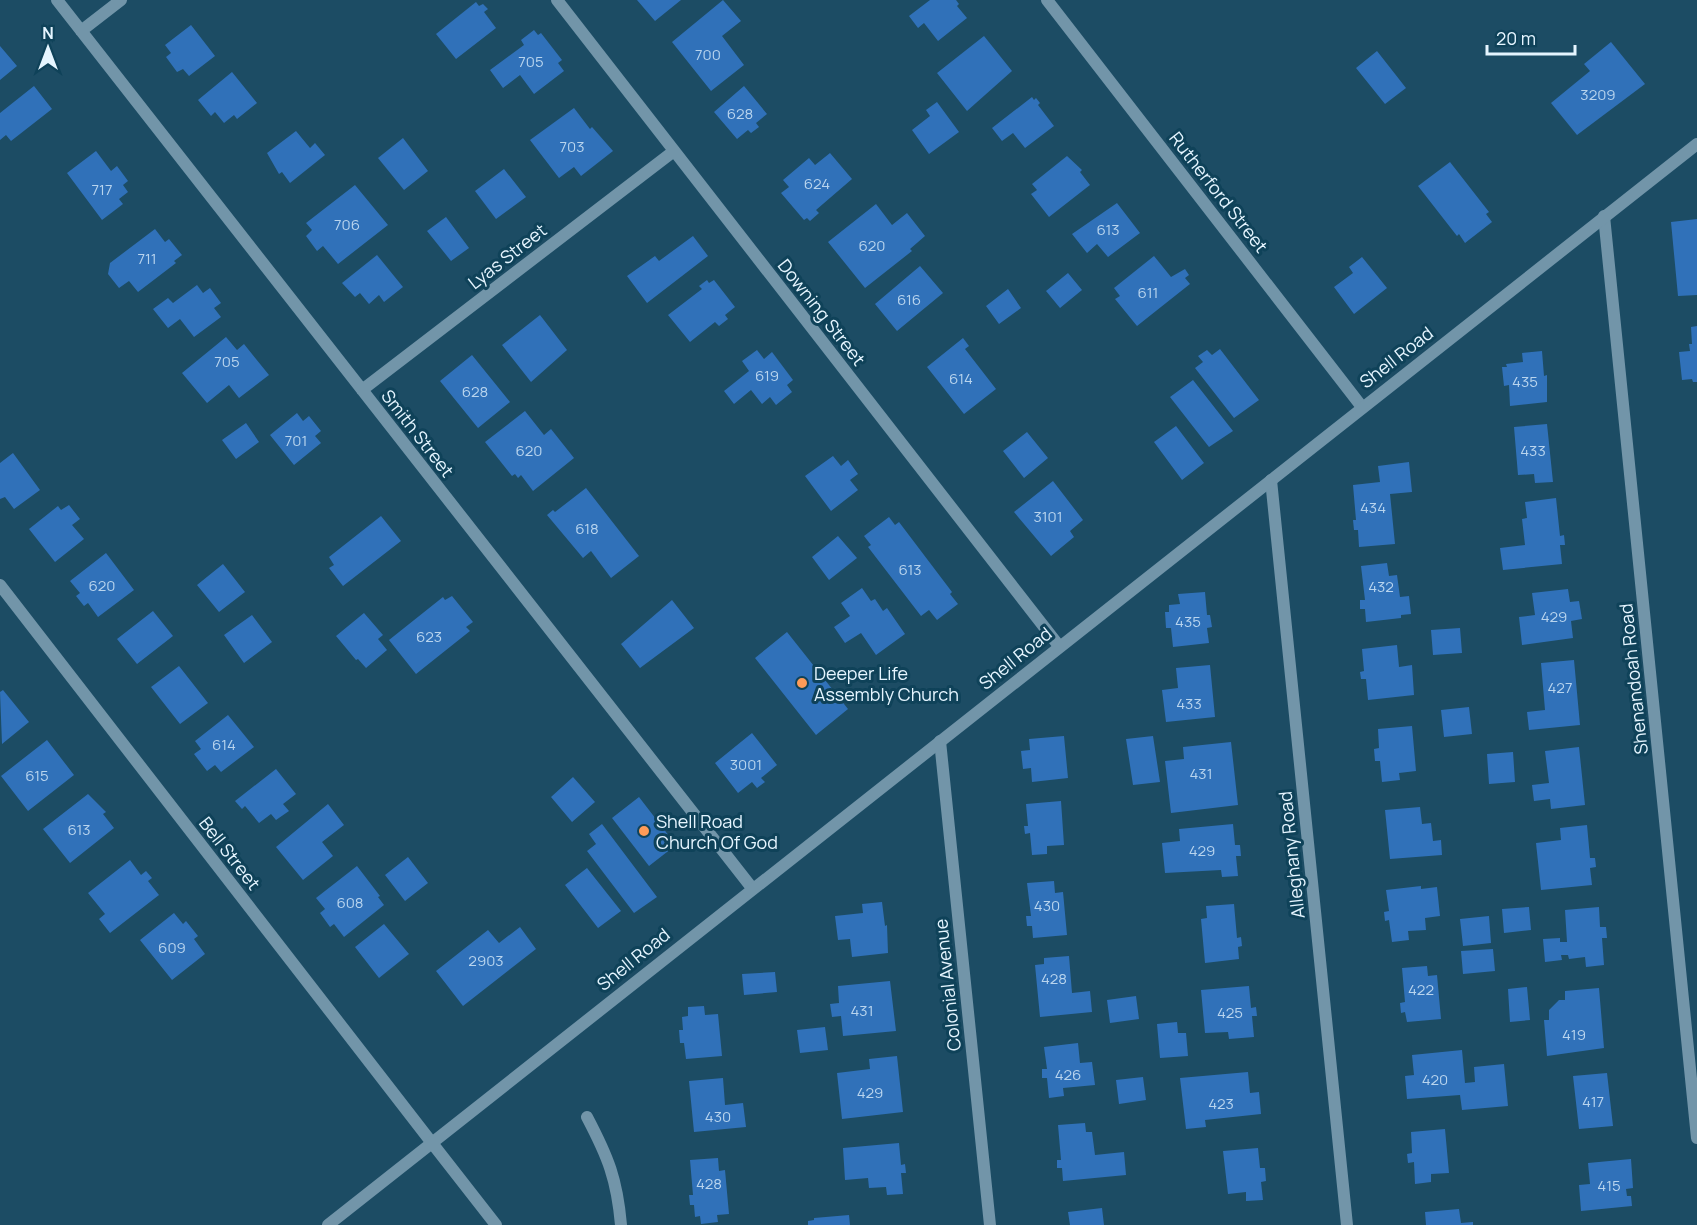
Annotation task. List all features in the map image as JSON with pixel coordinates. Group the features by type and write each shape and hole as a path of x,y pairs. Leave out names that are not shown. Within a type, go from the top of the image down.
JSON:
{"street":[{"name":"Smith Street","path":"57,0 752,888"},
{"path":"81,31 122,0"},
{"name":"Downing Street","path":"557,0 1059,646"},
{"name":"Rutherford Street","path":"1047,0 1362,407"},
{"name":"Shell Road","path":"328,1225 1697,144"},
{"name":"Lyas Street","path":"362,390 674,151"},
{"name":"Shenandoah Road","path":"1604,216 1697,1138"},
{"name":"Alleghany Road","path":"1271,480 1347,1225"},
{"name":"Bell Street","path":"0,585 496,1225"},
{"name":"Colonial Avenue","path":"940,741 990,1225"},
{"path":"587,1117 609,1158 619,1197 621,1225"}],"building":[{"path":"637,0 681,0 655,21"},
{"path":"723,0 741,21 722,36 744,65 711,91 672,42"},
{"path":"930,0 956,0 959,4 957,6 967,18 938,41 924,23 918,28 909,16"},
{"path":"476,2 479,6 483,4 488,9 484,12 496,28 456,59 436,34"},
{"path":"191,25 215,56 189,76 183,69 177,72 166,57 171,53 165,45"},
{"path":"534,30 538,35 541,33 562,60 558,63 564,71 534,94 520,75 503,88 490,70 524,45 521,40"},
{"path":"984,36 1012,71 967,111 937,73"},
{"path":"1611,42 1645,84 1577,135 1551,103 1590,71 1584,64"},
{"path":"0,46 17,66 0,80"},
{"path":"1377,51 1406,88 1385,104 1356,68"},
{"path":"232,72 257,103 237,119 234,115 224,123 215,112 211,116 198,100"},
{"path":"34,86 52,109 11,141 6,135 0,140 0,113"},
{"path":"744,86 767,114 756,123 759,127 751,133 748,130 737,139 714,112"},
{"path":"1032,97 1040,103 1038,105 1054,126 1025,148 1013,133 1002,141 992,128"},
{"path":"937,102 959,132 929,154 912,130 930,116 926,110"},
{"path":"574,108 590,129 592,127 613,151 581,176 574,167 559,178 530,140"},
{"path":"296,131 310,148 315,143 325,155 290,183 282,172 279,174 267,153"},
{"path":"403,138 428,171 404,190 378,158"},
{"path":"96,151 111,171 117,166 128,181 123,185 128,192 119,199 123,204 102,220 67,173"},
{"path":"830,153 852,179 816,210 819,213 810,221 807,218 804,220 781,193 789,187 783,180 809,158 815,165"},
{"path":"1067,156 1082,170 1080,172 1090,185 1049,217 1031,194 1037,190 1032,184"},
{"path":"1450,162 1489,212 1486,214 1492,222 1465,243 1418,186"},
{"path":"504,169 526,197 496,219 475,191"},
{"path":"355,185 388,225 338,264 323,246 317,251 306,236 312,230 306,223"},
{"path":"1117,203 1140,233 1108,257 1097,244 1087,253 1072,234"},
{"path":"876,204 892,225 907,213 925,236 910,249 912,251 865,288 828,242"},
{"path":"446,217 469,248 451,261 427,231"},
{"path":"1697,219 1697,295 1678,296 1671,222"},
{"path":"155,229 165,242 169,239 182,255 174,261 176,263 138,292 129,281 119,288 108,274 110,263"},
{"path":"693,236 708,256 647,303 627,276 655,256 659,261"},
{"path":"377,255 403,287 384,302 379,295 369,304 360,293 355,297 342,283"},
{"path":"1154,256 1171,277 1185,269 1189,275 1185,278 1190,284 1137,326 1115,299 1120,296 1114,288"},
{"path":"1362,257 1387,288 1354,314 1334,287 1353,273 1349,267"},
{"path":"920,266 943,293 897,331 875,304"},
{"path":"1068,273 1082,290 1060,308 1046,291"},
{"path":"707,280 709,283 714,280 735,307 725,315 728,319 719,326 715,322 690,342 668,315 702,289 699,286"},
{"path":"197,285 203,293 210,288 221,303 214,308 221,317 194,337 180,319 168,328 153,309 168,298 173,303"},
{"path":"1008,289 1021,308 999,324 986,306"},
{"path":"540,315 567,350 531,382 502,345"},
{"path":"1697,326 1697,382 1693,382 1692,379 1682,380 1679,352 1690,351 1691,327"},
{"path":"226,337 237,350 244,344 269,375 239,398 229,385 207,403 182,373"},
{"path":"963,338 969,346 965,349 996,389 964,414 927,367"},
{"path":"1220,349 1259,400 1234,418 1195,368 1203,362 1198,356 1207,350 1212,355"},
{"path":"757,350 764,359 772,352 793,380 787,385 792,392 776,405 770,397 762,404 751,390 734,404 724,391 749,371 742,361"},
{"path":"1542,351 1544,376 1547,375 1547,402 1510,406 1509,385 1504,386 1502,367 1507,367 1506,364 1523,362 1522,353"},
{"path":"472,355 510,402 478,428 440,381"},
{"path":"1193,380 1233,431 1209,447 1170,397"},
{"path":"525,411 544,435 551,429 574,458 533,491 521,475 518,478 515,474 512,476 485,442"},
{"path":"297,413 303,421 309,416 321,431 315,436 321,443 294,465 270,435"},
{"path":"246,423 259,442 236,459 222,440"},
{"path":"1547,424 1553,482 1535,483 1534,474 1518,475 1514,427"},
{"path":"1176,426 1204,463 1182,480 1154,442"},
{"path":"1027,432 1048,458 1024,478 1003,451"},
{"path":"13,453 40,490 14,509 5,497 0,499 0,463"},
{"path":"833,456 841,466 848,460 858,474 850,480 858,490 831,511 805,476"},
{"path":"1409,462 1412,492 1390,494 1395,544 1359,547 1358,530 1354,530 1353,520 1356,520 1353,485 1380,482 1378,466"},
{"path":"1053,481 1083,520 1070,531 1074,537 1051,556 1014,512"},
{"path":"586,488 639,556 611,578 591,551 583,558 547,515 553,510 555,512"},
{"path":"1556,498 1560,536 1564,535 1565,545 1560,545 1562,564 1503,570 1500,548 1525,545 1522,519 1527,518 1525,502"},
{"path":"69,505 80,519 72,525 84,539 55,562 29,529 58,506 61,510"},
{"path":"381,516 401,541 343,586 329,568 334,565 329,557"},
{"path":"889,517 895,525 899,522 952,592 950,594 958,604 937,620 929,610 921,616 868,547 871,545 864,536"},
{"path":"838,536 857,558 829,580 812,557"},
{"path":"106,553 134,590 98,617 88,603 84,606 76,596 80,593 70,581"},
{"path":"1387,563 1389,576 1397,575 1400,597 1409,596 1411,614 1401,615 1401,618 1366,622 1365,609 1360,609 1360,600 1365,600 1361,566"},
{"path":"223,564 245,592 219,612 197,585"},
{"path":"862,588 871,601 875,599 883,611 887,608 905,634 876,655 861,633 845,643 834,627 850,616 841,603"},
{"path":"1568,589 1570,602 1579,601 1582,619 1571,621 1573,638 1522,645 1519,617 1535,615 1532,593"},
{"path":"1205,592 1207,615 1210,615 1212,627 1207,628 1209,643 1173,647 1171,628 1166,628 1165,612 1169,612 1169,605 1180,604 1178,594"},
{"path":"452,596 473,622 466,627 470,631 416,674 389,640 443,597 445,600"},
{"path":"672,600 694,628 640,668 621,644"},
{"path":"153,611 173,636 137,664 117,639"},
{"path":"364,613 383,635 378,639 387,650 366,668 358,659 356,660 336,636"},
{"path":"252,615 272,642 244,663 224,635"},
{"path":"1460,628 1462,653 1433,655 1431,630"},
{"name":"Deeper Life Assembly Church","path":"787,632 848,709 816,735 755,658"},
{"path":"1397,645 1399,667 1412,665 1414,695 1368,700 1366,679 1361,679 1360,672 1364,671 1362,649"},
{"path":"1574,660 1580,725 1529,730 1527,712 1545,710 1541,663"},
{"path":"1210,665 1215,717 1166,722 1162,690 1178,688 1176,668"},
{"path":"179,666 208,703 180,724 151,687"},
{"path":"3,690 29,722 2,744 0,692"},
{"path":"1469,707 1472,734 1444,737 1441,710"},
{"path":"228,715 254,747 221,772 215,765 207,771 194,754 201,749 195,741"},
{"path":"1412,726 1416,771 1399,773 1400,780 1382,782 1380,761 1375,761 1374,749 1379,748 1378,729"},
{"path":"752,733 777,765 761,778 765,782 757,788 752,782 738,793 715,763"},
{"path":"1064,736 1068,778 1032,782 1031,768 1023,769 1021,751 1030,750 1029,739"},
{"path":"1153,736 1160,782 1133,785 1126,739"},
{"path":"47,740 74,775 28,811 1,776"},
{"path":"1231,742 1238,805 1171,813 1165,761 1184,759 1183,747"},
{"path":"1579,747 1585,805 1551,809 1550,799 1534,801 1532,785 1549,783 1545,751"},
{"path":"1513,752 1515,782 1489,784 1487,754"},
{"path":"276,769 296,794 283,804 289,811 276,820 271,814 259,823 245,806 242,809 235,801"},
{"path":"573,777 595,802 572,822 551,797"},
{"path":"88,794 106,812 103,814 114,828 70,863 43,829"},
{"name":"Shell Road Church Of God","path":"639,797 676,845 649,866 612,818"},
{"path":"1061,801 1064,845 1047,846 1047,854 1032,855 1030,833 1025,834 1024,826 1028,826 1026,804"},
{"path":"328,804 344,825 322,842 333,856 303,880 276,847"},
{"path":"1420,807 1422,824 1431,823 1433,841 1441,840 1442,855 1390,859 1385,810"},
{"path":"602,824 657,897 634,913 587,851 596,844 589,834"},
{"path":"1233,824 1235,845 1240,845 1241,856 1236,856 1238,876 1222,877 1221,870 1165,873 1162,843 1180,841 1179,829"},
{"path":"1587,825 1590,858 1595,858 1596,867 1590,868 1592,885 1541,890 1536,843 1561,840 1560,828"},
{"path":"408,857 428,883 405,901 385,875"},
{"path":"130,860 141,875 146,871 152,878 148,881 159,895 110,933 99,919 105,914 88,893"},
{"path":"357,866 380,896 378,897 384,905 344,937 334,924 330,927 320,913 325,909 316,898"},
{"path":"587,868 621,911 598,928 565,885"},
{"path":"1054,881 1055,893 1063,892 1067,935 1033,938 1032,926 1027,926 1026,916 1031,916 1027,883"},
{"path":"1421,886 1421,889 1437,887 1440,916 1425,918 1426,930 1408,931 1409,940 1392,942 1389,920 1385,921 1384,912 1389,911 1386,890"},
{"path":"882,902 885,926 887,925 888,953 852,957 850,939 838,940 835,916 863,913 862,904"},
{"path":"1234,904 1237,938 1241,937 1242,946 1238,947 1239,959 1205,963 1201,919 1207,918 1206,906"},
{"path":"1529,907 1531,930 1504,933 1502,909"},
{"path":"1599,907 1600,927 1606,927 1607,938 1602,938 1604,965 1586,967 1585,957 1569,959 1568,955 1561,955 1562,960 1545,962 1543,939 1560,938 1560,942 1567,942 1565,910"},
{"path":"174,913 183,924 186,921 198,936 194,939 205,954 172,980 140,940"},
{"path":"1489,916 1491,943 1463,946 1460,919"},
{"path":"384,924 409,954 379,978 355,947"},
{"path":"520,927 536,949 463,1006 436,971 488,930 499,943"},
{"path":"1493,949 1495,971 1463,974 1461,951"},
{"path":"1069,956 1072,993 1090,991 1092,1012 1040,1017 1035,965 1044,964 1044,958"},
{"path":"1427,966 1428,976 1437,975 1441,1019 1407,1022 1405,1012 1401,1013 1400,1003 1405,1002 1402,968"},
{"path":"775,972 777,992 744,995 742,974"},
{"path":"890,981 896,1031 843,1036 841,1016 832,1017 830,1004 839,1003 838,986"},
{"path":"1249,986 1251,1008 1256,1007 1257,1016 1252,1016 1254,1037 1229,1039 1228,1032 1205,1033 1201,990"},
{"path":"1527,987 1530,1020 1510,1022 1508,989"},
{"path":"1599,988 1604,1048 1547,1056 1544,1020 1549,1020 1549,1010 1559,1000 1565,1000 1565,991"},
{"path":"1136,996 1139,1019 1110,1023 1107,1000"},
{"path":"704,1006 705,1015 718,1014 722,1056 686,1059 684,1043 680,1043 679,1030 683,1030 682,1017 688,1016 688,1007"},
{"path":"1177,1022 1178,1033 1186,1033 1188,1056 1160,1058 1157,1024"},
{"path":"825,1027 828,1050 800,1053 797,1030"},
{"path":"1078,1043 1080,1063 1092,1062 1095,1085 1063,1088 1064,1096 1049,1098 1047,1078 1042,1078 1042,1069 1047,1069 1044,1047"},
{"path":"1462,1050 1465,1083 1475,1082 1474,1067 1504,1064 1508,1106 1462,1110 1460,1095 1407,1099 1405,1076 1414,1075 1412,1055"},
{"path":"897,1056 903,1112 842,1119 837,1073 870,1069 869,1059"},
{"path":"1248,1072 1250,1093 1259,1092 1261,1114 1205,1120 1206,1127 1186,1129 1180,1078"},
{"path":"1607,1073 1613,1126 1579,1129 1573,1076"},
{"path":"1143,1077 1146,1100 1119,1104 1116,1080"},
{"path":"723,1078 725,1105 743,1103 746,1127 694,1132 689,1081"},
{"path":"1085,1123 1086,1132 1092,1132 1095,1155 1124,1152 1126,1175 1063,1181 1062,1168 1057,1168 1057,1160 1061,1160 1058,1125"},
{"path":"1445,1129 1449,1173 1431,1174 1431,1182 1415,1184 1414,1162 1408,1163 1407,1154 1412,1153 1411,1132"},
{"path":"899,1143 901,1165 905,1164 906,1173 901,1173 903,1194 887,1195 886,1187 869,1188 868,1178 845,1180 843,1148"},
{"path":"1258,1148 1260,1168 1265,1168 1266,1181 1261,1182 1263,1200 1246,1201 1246,1192 1228,1194 1223,1151"},
{"path":"718,1158 719,1171 725,1170 729,1214 717,1215 718,1222 701,1224 700,1216 695,1217 694,1205 690,1205 689,1195 693,1195 690,1160"},
{"path":"1631,1159 1633,1188 1626,1189 1627,1196 1631,1196 1632,1206 1581,1211 1579,1185 1590,1184 1588,1163"},
{"path":"1102,1208 1104,1225 1070,1225 1068,1212"},
{"path":"1459,1209 1461,1223 1473,1222 1473,1225 1426,1225 1425,1212"},
{"path":"849,1215 850,1225 808,1225 808,1221 814,1218"}],"place":[{"name":"Deeper Life Assembly Church","path":"802,683"},
{"name":"Shell Road Church Of God","path":"644,831"}]}
